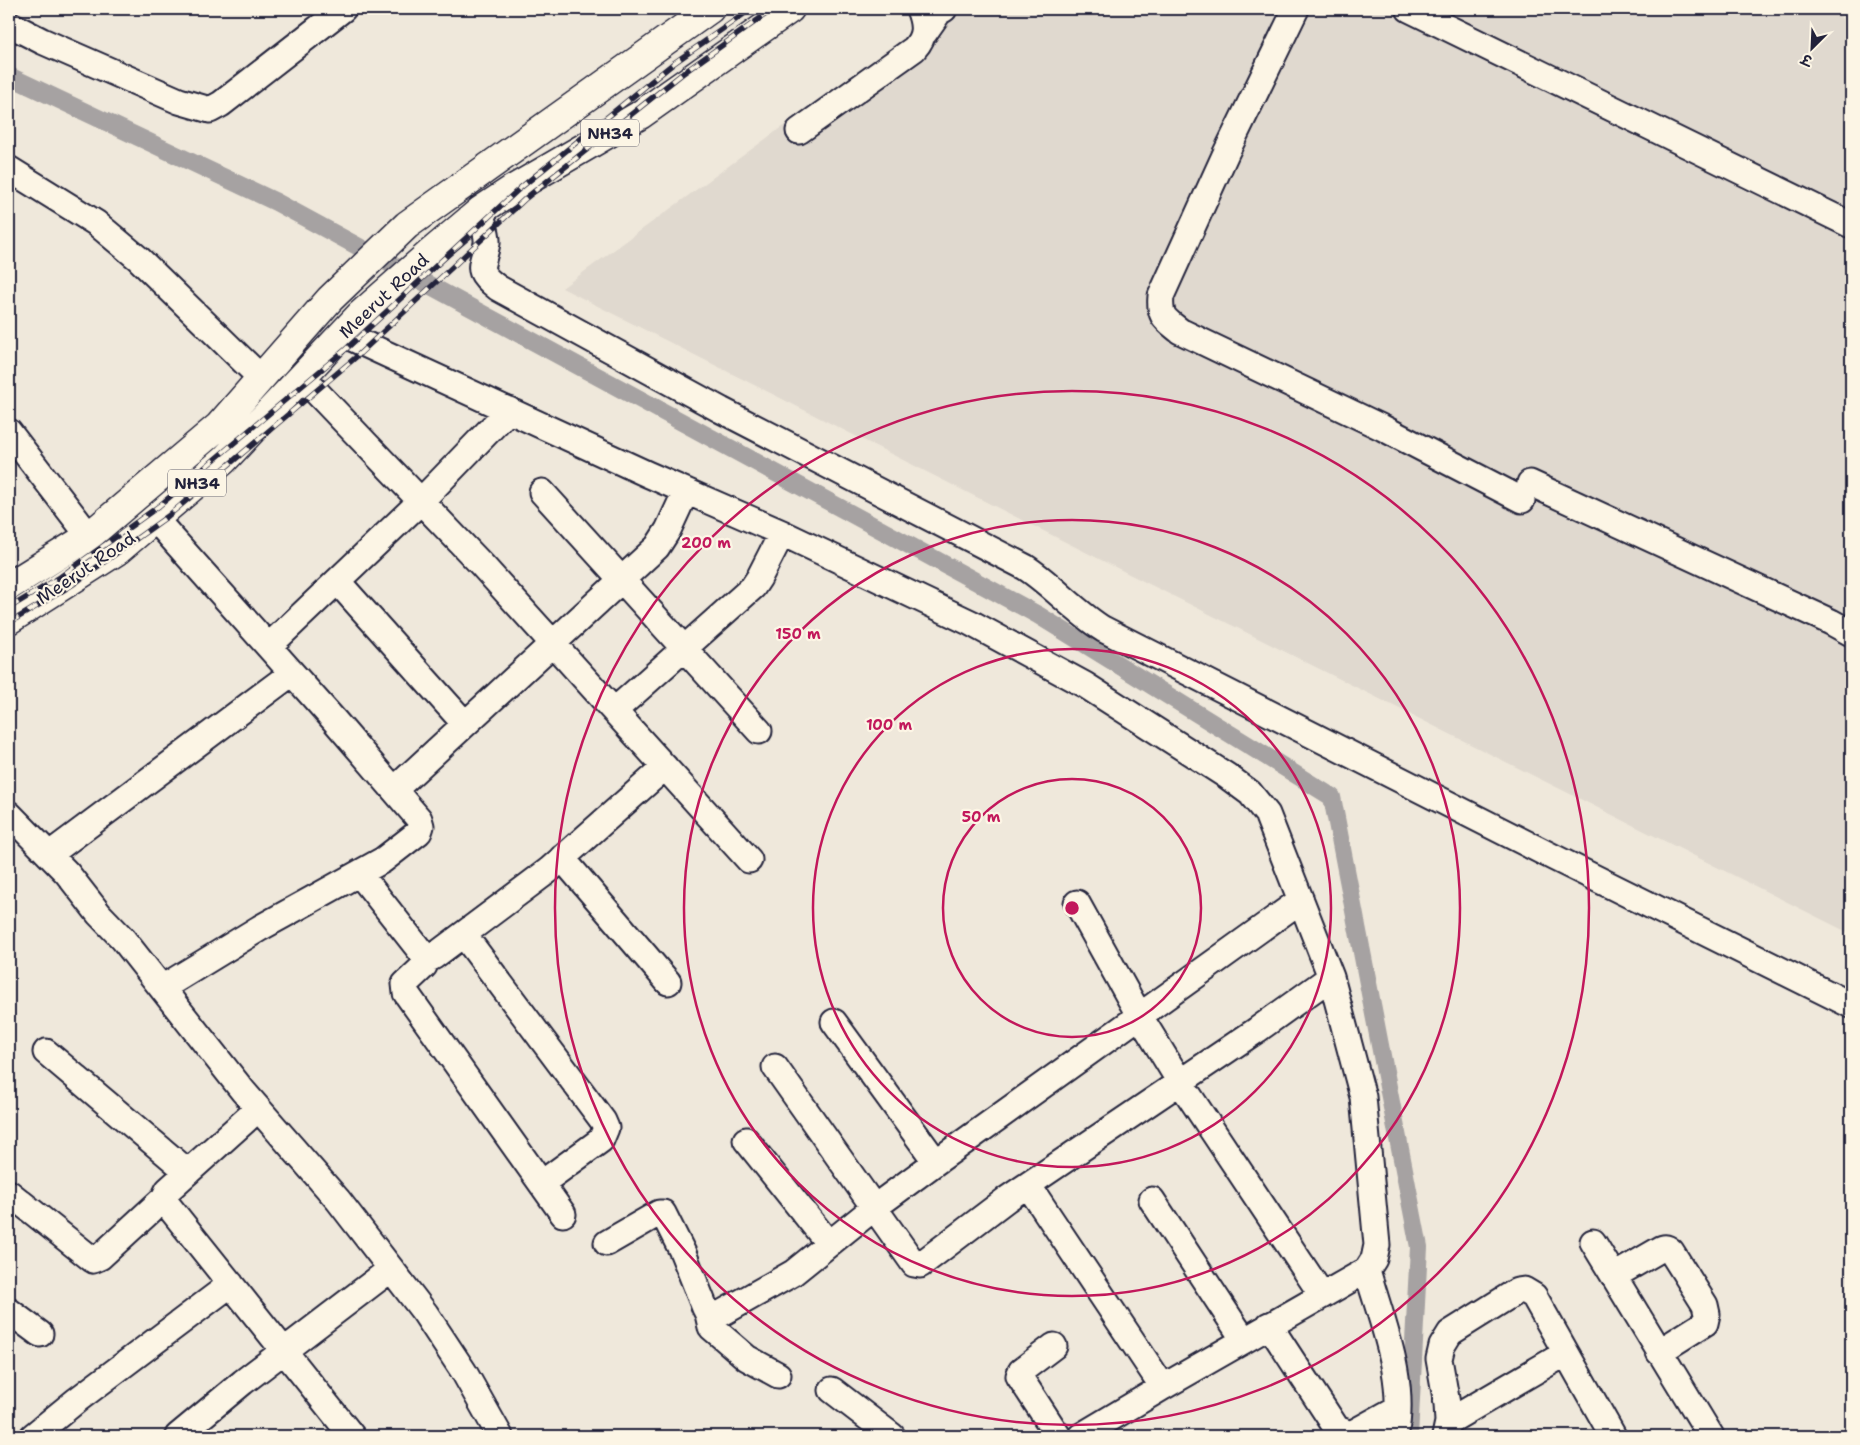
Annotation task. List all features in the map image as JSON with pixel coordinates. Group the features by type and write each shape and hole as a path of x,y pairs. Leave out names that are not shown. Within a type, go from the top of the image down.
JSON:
{"highway":[{"name":"Meerut Road","path":"9,586 89,536 219,426 330,299 407,225 710,9"},
{"name":"Meerut Road","path":"9,620 118,551 224,460 351,325 429,254 480,211 513,189 640,115 790,9"}],"street":[{"path":"9,24 42,41 179,101 210,110 343,9"},
{"path":"799,131 914,49 921,41 922,20 944,9"},
{"path":"1296,9 1226,153 1161,296 1160,309 1166,320 1180,331 1383,428 1831,622 1851,634"},
{"path":"1409,9 1851,225"},
{"path":"9,169 96,223 139,259 261,378"},
{"path":"480,211 487,241 481,262 482,270 485,278 498,288 721,410 1025,567 1044,579 1087,619 1103,629 1562,862 1851,1005"},
{"path":"351,325 509,410 782,533 970,623 1085,685 1227,776 1250,793 1266,814 1331,977 1362,1097 1377,1245 1374,1259 1367,1270 1163,1386 1081,1436"},
{"path":"302,377 482,565 749,860"},
{"path":"268,646 421,501 509,410"},
{"path":"9,432 89,536"},
{"path":"394,790 662,540 686,491"},
{"path":"542,492 759,731"},
{"path":"155,519 394,790 419,820 421,826 419,832 382,860 260,928 162,988"},
{"path":"614,711 753,587 760,578 782,533"},
{"path":"337,581 465,724"},
{"path":"50,854 292,673"},
{"path":"359,873 422,953 433,957 440,954 562,858 665,767"},
{"path":"9,814 67,873 99,914 123,939 258,1109 332,1193 425,1313 464,1372 500,1436"},
{"path":"562,858 668,982"},
{"path":"708,1314 715,1317 785,1279 875,1207 936,1162 1301,900"},
{"path":"1077,903 1139,1015 1180,1082 1322,1295"},
{"path":"464,935 603,1120 606,1128 601,1140 542,1183"},
{"path":"428,956 424,966 405,984 406,993 564,1214"},
{"path":"775,1067 914,1264 920,1265 1028,1185 1257,1030 1331,977"},
{"path":"834,1022 936,1162"},
{"path":"46,1052 188,1172"},
{"path":"9,1193 94,1260 100,1257 164,1198 168,1190 258,1109"},
{"path":"746,1140 828,1244"},
{"path":"1028,1185 1163,1386"},
{"path":"164,1198 166,1203 352,1436"},
{"path":"1152,1200 1244,1340"},
{"path":"607,1243 659,1213 663,1213 683,1253 708,1314 711,1327 747,1358 778,1375"},
{"path":"1593,1242 1711,1436"},
{"path":"1614,1276 1659,1250 1668,1248 1705,1305 1707,1314 1705,1323 1659,1352"},
{"path":"178,1436 284,1350 391,1269"},
{"path":"1367,1270 1398,1383 1398,1425 1395,1436"},
{"path":"33,1436 77,1400 231,1284"},
{"path":"1447,1429 1447,1404 1439,1358 1442,1346 1450,1333 1518,1290 1524,1290 1534,1296 1566,1353 1605,1433"},
{"path":"9,1311 40,1334"},
{"path":"1269,1325 1337,1429 1351,1434 1398,1408"},
{"path":"1054,1346 1021,1371 1019,1376 1058,1436"},
{"path":"1447,1429 1566,1353"},
{"path":"832,1390 892,1436"}],"shaded area":[{"path":"943,9 1835,9 1851,32 1851,934 1123,571 562,288"}],"waterway":[{"path":"9,76 276,202 1038,615 1332,797 1419,1247 1409,1436"}],"railway":[{"path":"9,608 60,577 159,506 346,349 519,189 674,63 751,9"},
{"path":"9,623 72,585 168,516 355,358 526,198 682,74 773,9"}]}
